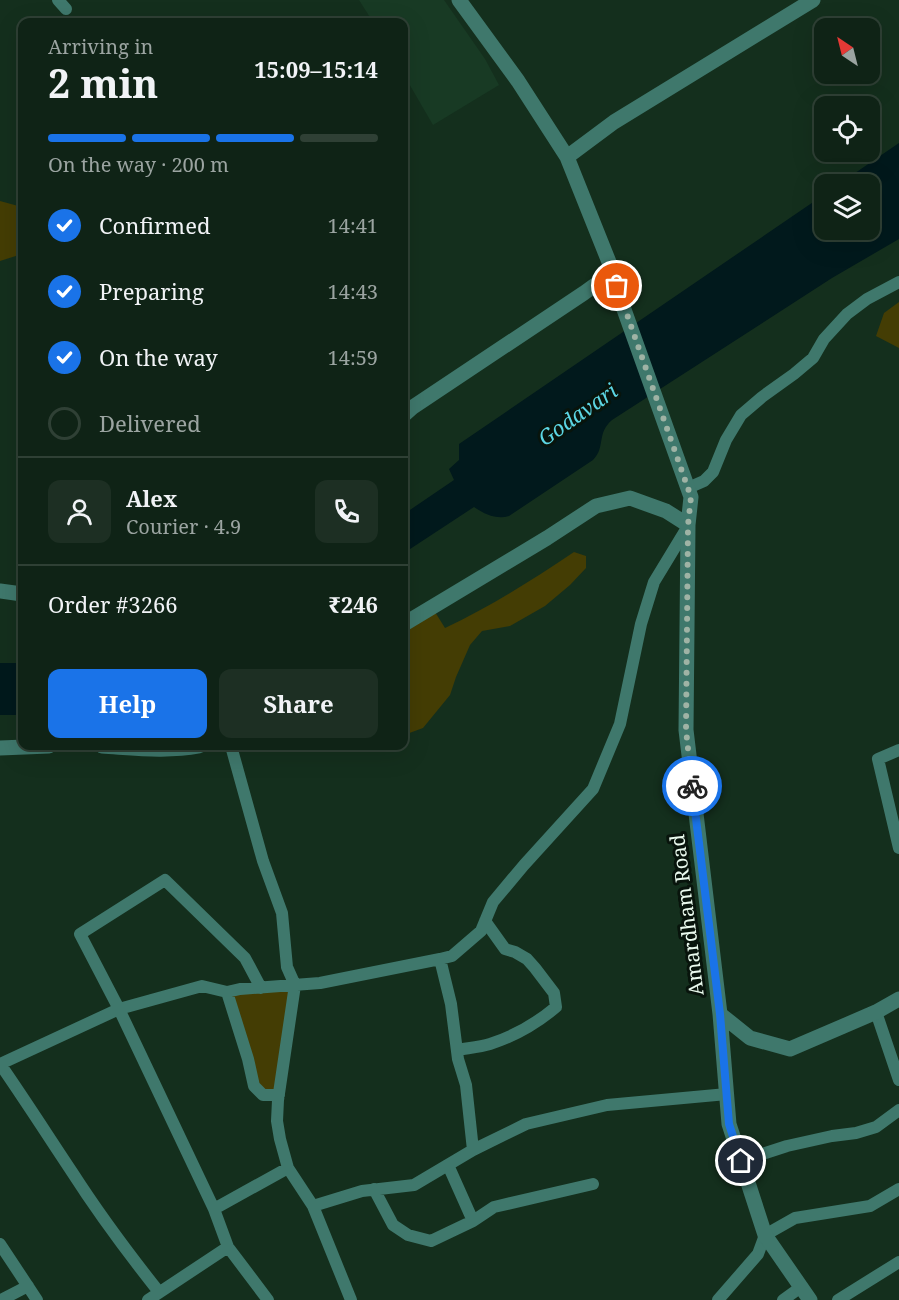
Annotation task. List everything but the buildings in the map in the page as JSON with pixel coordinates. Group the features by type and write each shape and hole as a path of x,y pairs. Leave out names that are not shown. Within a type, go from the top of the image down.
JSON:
{"street":[{"name":"Amardham Road","path":"459,0 518,81 567,157 613,272 621,301 691,497 688,525 686,730 720,1014 729,1124 765,1235 810,1300"},
{"path":"567,157 614,122 813,0"},
{"path":"408,411 613,272"},
{"path":"688,488 704,481 713,472 726,440 741,415 813,358 824,339 847,314 867,299 899,282"},
{"path":"159,1292 108,1225 0,1064 119,1009 202,986 226,992 320,983 452,956 481,931 493,902 593,789 620,724 641,624 654,582 688,525 666,511 630,498 596,506 408,622"},
{"path":"0,591 18,593"},
{"path":"0,748 18,747"},
{"path":"232,750 262,861 282,913 287,967 295,985 279,1095 277,1121 280,1139 288,1168 313,1206 351,1300"},
{"path":"899,750 878,759 895,819 899,848"},
{"path":"261,988 244,958 165,880 80,934 119,1009 214,1209 228,1247 268,1300"},
{"path":"457,1050 489,1044 520,1032 556,1007 554,993 535,968 527,959 505,949 485,921"},
{"path":"440,959 451,1004 458,1059 466,1085 473,1150"},
{"path":"226,992 248,1059 254,1086 263,1095 279,1095"},
{"path":"720,1014 750,1038 790,1049 876,1012 899,999"},
{"path":"876,1012 899,1080"},
{"path":"313,1206 362,1191 414,1185 473,1150 526,1124 607,1105 727,1094"},
{"path":"741,1161 788,1146 876,1127 899,1110"},
{"path":"448,1165 473,1221"},
{"path":"214,1209 288,1168"},
{"path":"374,1189 393,1225 408,1235 431,1241 473,1221 495,1207 593,1184"},
{"path":"718,1300 758,1254 765,1235 795,1218 870,1206 899,1189"},
{"path":"0,1245 37,1300"},
{"path":"148,1300 228,1247"},
{"path":"838,1300 899,1262"},
{"path":"0,1300 28,1286"},
{"path":"783,1300 801,1287"}],"shaded area":[{"path":"359,0 444,0 485,59 499,85 433,125 408,82 408,18 370,18"},
{"path":"0,201 18,206 18,255 0,261"},
{"path":"899,302 899,348 876,336 884,313"},
{"path":"574,552 586,556 586,568 545,606 510,626 482,631 470,645 450,695 423,728 408,734 408,628 435,612 445,628 527,583"},
{"path":"291,988 277,1091 265,1092 256,1083 230,994"}],"water":[{"name":"Godavari","path":"899,143 899,239 832,278 612,420 604,430 599,450 593,460 509,516 491,516 474,507 408,550 408,511 454,480 449,469 459,460 459,444 814,202 814,240 880,240 880,174 854,174 871,162 880,162 880,156"},
{"path":"0,663 18,663 18,715 0,715"}],"way so far":[{"path":"617,286 691,497 688,525 686,730 692,786"}],"route":[{"path":"692,786 720,1014 729,1124 741,1161"}]}
